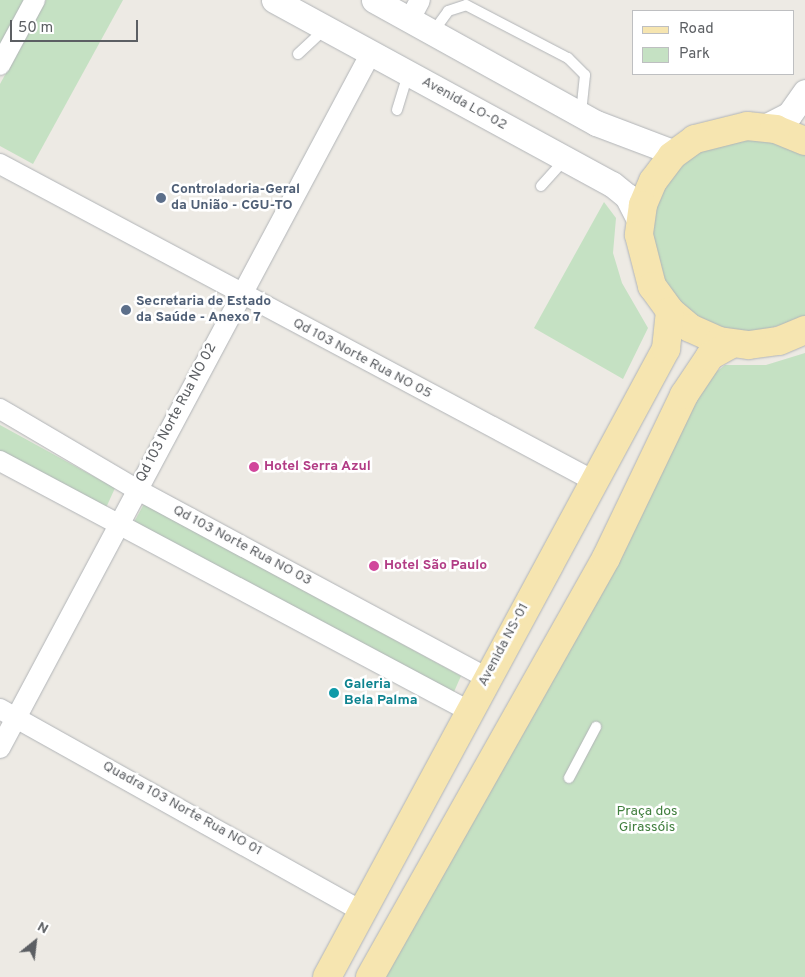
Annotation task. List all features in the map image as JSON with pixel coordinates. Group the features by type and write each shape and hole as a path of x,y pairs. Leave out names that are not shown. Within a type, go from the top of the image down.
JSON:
{"main road":[{"path":"805,141 765,127 718,130 676,153 651,184 640,222 646,274 670,311 702,334 732,344 771,343 805,330"},
{"name":"Avenida NS-01","path":"327,977 666,348 670,311"},
{"path":"370,977 606,558 684,396 701,366 732,344"}],"street":[{"path":"0,65 35,0"},
{"name":"Avenida LO-02","path":"274,0 621,190 640,222"},
{"path":"383,2 415,10 433,32 581,115 676,153"},
{"name":"Qd 103 Norte Rua NO 02","path":"0,748 8,714 136,489 371,53"},
{"path":"765,127 789,115 805,92"},
{"name":"Qd 103 Norte Rua NO 05","path":"0,164 240,294 594,481"},
{"name":"Qd 103 Norte Rua NO 03","path":"0,409 136,489 487,678"},
{"path":"0,461 470,710"},
{"name":"Quadra 103 Norte Rua NO 01","path":"8,714 362,911"}],"lane":[{"path":"433,32 448,12 466,5 568,58 586,75 581,115"},
{"path":"298,54 326,28"},
{"path":"397,110 408,73"},
{"path":"541,186 565,158"},
{"path":"569,778 596,727"}],"green space":[{"path":"0,0 25,0 0,46"},
{"path":"46,0 123,0 33,164 0,146 0,84"},
{"path":"768,139 805,154 805,318 747,335 704,324 667,292 650,239 659,193 684,160 722,140"},
{"path":"604,202 616,218 613,253 622,283 648,328 623,379 534,328"},
{"name":"Praça dos Girassóis","path":"805,353 805,977 383,977 710,377 725,365 766,365"},
{"path":"0,425 115,488 105,510 0,453"},
{"path":"144,504 461,676 453,694 134,522"}],"place":[{"name":"Controladoria-Geral da União - CGU-TO","path":"161,198"},
{"name":"Secretaria de Estado da Saúde - Anexo 7","path":"126,310"},
{"name":"Hotel Serra Azul","path":"254,467"},
{"name":"Hotel São Paulo","path":"374,566"},
{"name":"Galeria Bela Palma","path":"334,693"}]}
